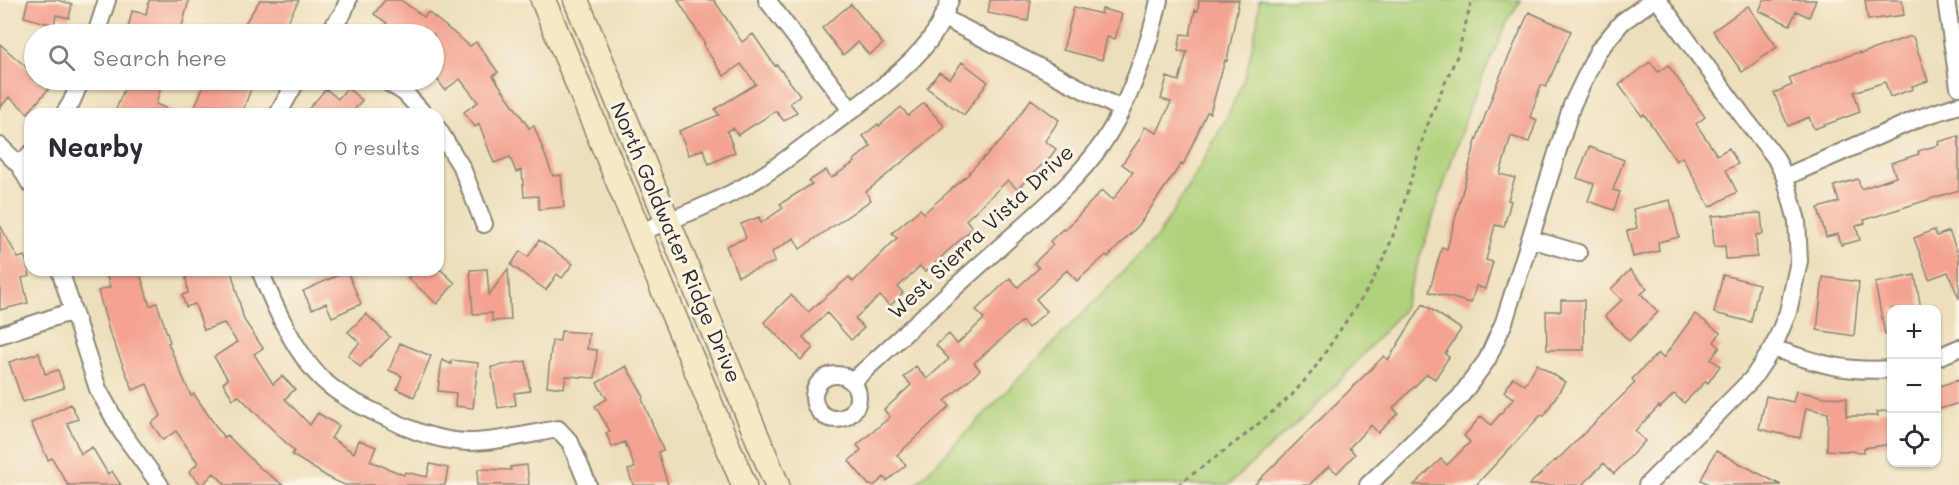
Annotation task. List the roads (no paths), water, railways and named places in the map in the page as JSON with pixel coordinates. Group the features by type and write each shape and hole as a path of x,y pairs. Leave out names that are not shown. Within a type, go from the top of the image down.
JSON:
{"street":[{"path":"99,24 107,0"},
{"path":"335,24 343,13 348,0"},
{"name":"North Goldwater Ridge Drive","path":"543,0 744,485"},
{"name":"North Goldwater Ridge Drive","path":"576,0 777,485"},
{"path":"767,0 851,110"},
{"path":"640,232 756,180 851,110 905,66 927,42 937,29 950,0"},
{"name":"West Sierra Vista Drive","path":"852,382 1078,173 1103,143 1121,109 1149,38 1159,0"},
{"path":"1368,485 1460,397 1487,360 1504,322 1572,105 1598,51 1622,22 1655,0 1775,157 1785,177 1797,220 1799,261 1788,312 1773,348 1752,379 1647,485"},
{"path":"1946,0 1959,87"},
{"path":"942,17 1121,109"},
{"path":"68,108 77,90"},
{"path":"281,108 291,90"},
{"path":"400,90 419,108"},
{"path":"1785,177 1919,118 1959,105"},
{"path":"444,139 462,168 484,224"},
{"path":"0,146 24,159"},
{"path":"1531,239 1578,253"},
{"path":"62,276 98,389 121,430 160,485"},
{"path":"262,276 272,301 302,352 322,379 350,400 427,435 467,442 558,429 570,442 588,485"},
{"path":"0,335 73,311"},
{"path":"1773,348 1822,365 1866,371 1887,369"},
{"path":"1941,356 1959,348"}]}
